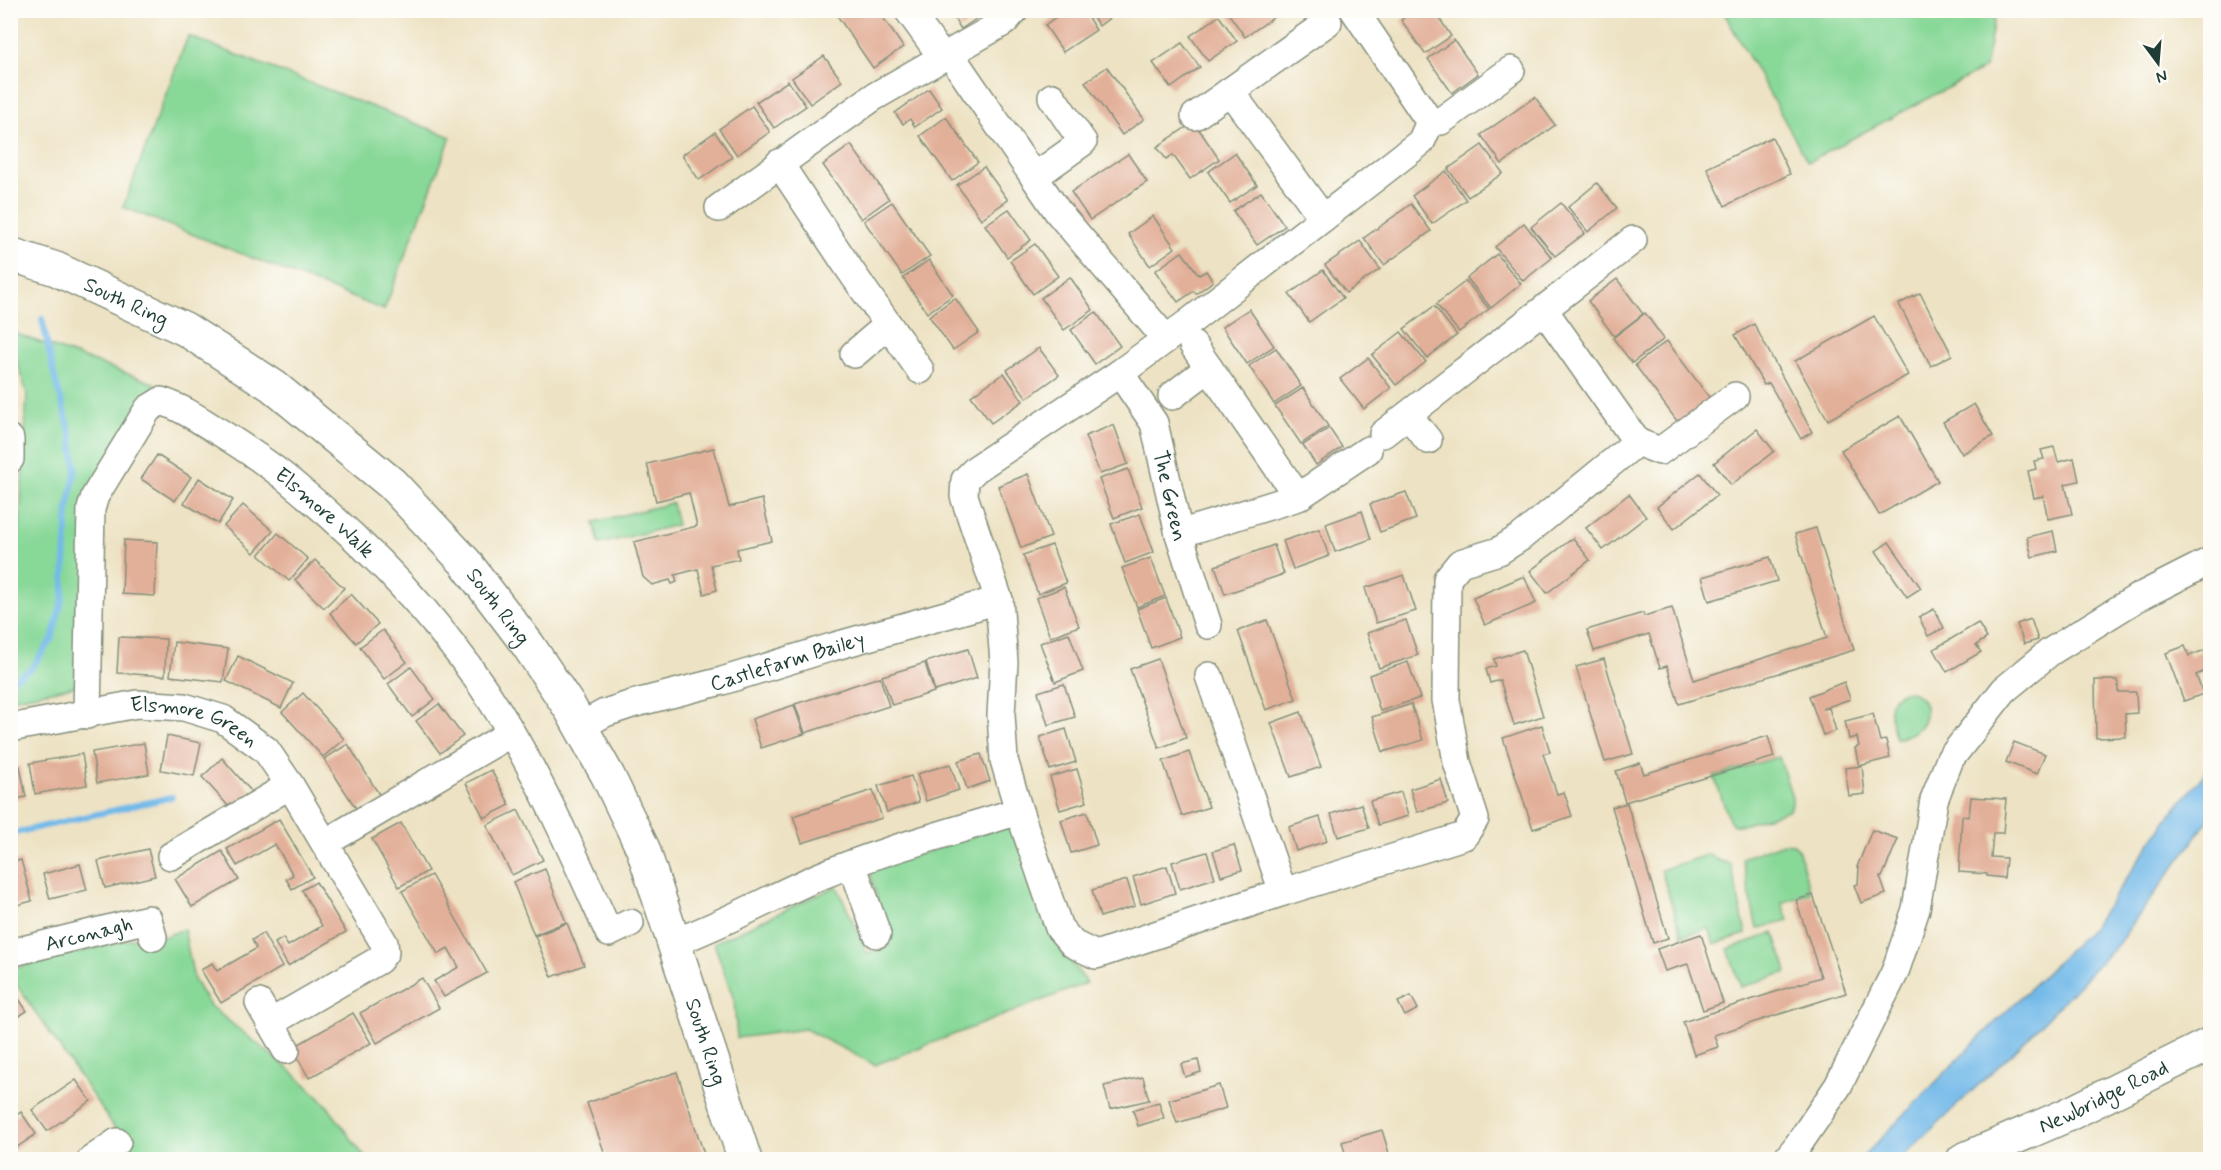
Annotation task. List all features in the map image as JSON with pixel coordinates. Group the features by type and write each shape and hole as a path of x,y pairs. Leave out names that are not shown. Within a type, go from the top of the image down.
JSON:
{"main road":[{"name":"South Ring","path":"10,254 56,269 185,330 273,386 382,476 465,562 528,645 570,708 608,776 643,849 745,1160"},
{"name":"Newbridge Road","path":"1963,1160 2065,1116 2211,1044"}],"street":[{"path":"908,10 946,56 1058,212 1166,339"},
{"path":"719,207 872,98 1004,22 1015,10"},
{"path":"1354,10 1430,122"},
{"path":"1196,116 1328,22"},
{"path":"1430,122 1441,121 1511,70"},
{"path":"1230,91 1323,218"},
{"path":"1034,177 1083,142 1052,97"},
{"path":"1430,122 1421,142 1166,339 1120,373 976,469 965,480 964,496 999,600 1004,662 1001,715 1004,760 1059,928 1073,944 1096,955 1283,892 1464,836 1475,819 1457,762 1446,700 1447,579 1460,563 1499,551 1521,537 1637,442"},
{"path":"779,163 920,370"},
{"path":"1179,534 1298,498 1376,442 1633,240"},
{"path":"1544,310 1637,442 1660,451 1735,396"},
{"path":"854,354 888,325"},
{"path":"1193,345 1298,498"},
{"path":"1172,396 1209,368"},
{"name":"The Green","path":"1120,373 1154,423 1179,534 1208,625"},
{"name":"Elsmore Walk","path":"87,715 91,509 95,496 148,409 161,401 179,407 271,465 335,518 417,601 465,663 511,733 562,828 609,933 630,923"},
{"path":"1408,415 1428,440"},
{"path":"10,439 10,459"},
{"path":"1786,1160 1838,1086 1895,972 1916,909 1934,800 1950,759 2004,690 2050,652 2137,598 2211,561"},
{"name":"Castlefarm Bailey","path":"579,727 605,713 632,704 722,681 999,600"},
{"path":"1209,676 1283,892"},
{"name":"Elsmore Green","path":"10,728 137,704 184,707 223,719 266,750 290,785 384,943 385,952 379,960 265,1013 286,1050"},
{"path":"325,843 511,733"},
{"path":"171,856 290,785"},
{"path":"675,942 697,934 818,877 852,864 1019,811"},
{"path":"852,864 876,934"},
{"name":"Arconagh","path":"10,953 148,919 153,937"},
{"path":"91,1160 117,1142"}],"green space":[{"path":"1990,10 1995,16 1985,68 1808,162 1723,11"},
{"path":"188,36 451,137 384,310 123,207"},
{"path":"11,332 156,384 97,479 76,686 11,699 10,558 18,553 27,394 11,341"},
{"path":"672,503 677,525 599,544 594,522"},
{"path":"1909,691 1921,699 1925,716 1914,732 1896,739 1890,716 1891,702 1900,693"},
{"path":"1779,757 1792,797 1789,810 1742,825 1733,825 1714,776"},
{"path":"1001,827 1018,832 1056,942 1087,983 875,1065 805,1029 737,1038 734,1000 714,943 837,886 867,953 889,946 870,871"},
{"path":"1783,843 1794,844 1799,851 1810,893 1782,903 1788,920 1757,929 1742,858"},
{"path":"1709,854 1719,861 1731,864 1746,934 1714,944 1709,928 1682,936 1661,870"},
{"path":"184,929 194,980 210,1006 290,1070 326,1104 366,1159 136,1159 16,984 11,969 139,937 147,943"},
{"path":"1774,933 1787,972 1741,987 1728,949"}],"water":[{"path":"2210,767 2210,818 2118,944 2025,1041 1900,1159 1861,1159 1970,1047 2093,927 2171,814"}],"building":[{"path":"841,10 878,10 903,47 873,68 836,14"},
{"path":"949,10 984,10 986,12 961,29"},
{"path":"1066,10 1083,10 1096,30 1063,52 1045,25"},
{"path":"1088,10 1120,10 1099,26"},
{"path":"1226,10 1269,10 1274,17 1245,37"},
{"path":"1415,10 1434,10 1451,36 1425,54 1401,20"},
{"path":"1219,16 1237,41 1208,61 1190,36"},
{"path":"1454,40 1478,74 1452,93 1428,59"},
{"path":"1182,43 1200,67 1171,88 1153,63"},
{"path":"824,56 842,81 810,104 792,78"},
{"path":"1107,67 1144,119 1122,135 1085,82"},
{"path":"788,81 806,106 774,128 756,102"},
{"path":"929,89 942,108 915,127 910,119 903,124 895,113"},
{"path":"1535,97 1555,125 1502,164 1481,135"},
{"path":"752,106 770,132 737,155 719,129"},
{"path":"946,117 978,162 952,181 920,136"},
{"path":"1194,122 1219,159 1190,179 1173,155 1166,159 1157,147"},
{"path":"715,132 732,157 699,180 682,155"},
{"path":"1772,137 1790,174 1725,206 1707,168"},
{"path":"851,145 889,199 861,219 823,165"},
{"path":"1482,145 1503,173 1468,197 1448,169"},
{"path":"1235,153 1257,185 1230,203 1208,172"},
{"path":"1128,154 1147,182 1090,220 1071,192"},
{"path":"984,167 1008,200 981,219 957,185"},
{"path":"1446,171 1466,200 1432,224 1412,196"},
{"path":"1597,183 1617,208 1588,232 1568,207"},
{"path":"1261,192 1285,226 1257,245 1233,211"},
{"path":"892,202 930,256 902,275 864,221"},
{"path":"1561,203 1585,233 1555,256 1531,227"},
{"path":"1411,204 1431,231 1384,265 1364,238"},
{"path":"1009,209 1031,240 1007,257 985,225"},
{"path":"1153,216 1175,248 1150,266 1128,234"},
{"path":"1524,223 1552,258 1523,281 1495,247"},
{"path":"1360,241 1380,269 1346,293 1325,265"},
{"path":"1035,244 1058,276 1033,294 1010,261"},
{"path":"1182,252 1199,275 1206,271 1213,281 1196,294 1194,291 1178,302 1155,271"},
{"path":"1497,254 1521,284 1491,308 1467,278"},
{"path":"929,260 953,295 927,313 903,278"},
{"path":"1323,270 1343,298 1309,322 1289,294"},
{"path":"1070,277 1093,310 1064,330 1041,298"},
{"path":"1617,279 1643,314 1614,336 1588,301"},
{"path":"1466,281 1489,309 1459,332 1436,304"},
{"path":"1920,293 1952,355 1931,366 1899,304"},
{"path":"955,298 979,332 953,350 929,316"},
{"path":"1434,306 1457,335 1427,358 1404,329"},
{"path":"1249,309 1274,346 1247,364 1222,327"},
{"path":"1096,312 1120,346 1095,364 1071,330"},
{"path":"1645,313 1664,339 1632,363 1613,338"},
{"path":"1874,316 1908,375 1828,420 1795,361"},
{"path":"1754,324 1812,432 1801,439 1769,383 1764,385 1735,335"},
{"path":"1401,332 1426,362 1396,385 1372,355"},
{"path":"1667,341 1712,401 1680,425 1635,365"},
{"path":"1039,348 1059,375 1027,398 1007,370"},
{"path":"1276,348 1301,386 1274,404 1249,366"},
{"path":"1368,358 1391,388 1364,409 1340,379"},
{"path":"1004,373 1023,401 991,423 971,396"},
{"path":"1303,388 1328,426 1301,444 1275,406"},
{"path":"1974,404 1993,436 1962,454 1943,422"},
{"path":"1900,416 1938,481 1879,515 1841,450"},
{"path":"1114,425 1128,464 1100,474 1085,436"},
{"path":"1329,428 1342,447 1316,465 1303,445"},
{"path":"1757,429 1774,451 1731,485 1714,463"},
{"path":"2054,447 2058,462 2074,458 2079,481 2065,484 2072,514 2048,519 2043,496 2034,498 2028,471 2036,469 2034,461 2044,459 2041,450"},
{"path":"714,448 729,507 762,499 772,541 737,549 739,559 711,565 717,590 704,594 698,569 675,575 677,582 672,584 670,580 652,585 643,577 634,542 697,526 689,493 656,501 647,464"},
{"path":"157,455 191,477 175,501 141,479"},
{"path":"1128,469 1142,507 1114,518 1099,479"},
{"path":"1700,473 1717,495 1674,529 1657,507"},
{"path":"1028,474 1051,537 1021,548 998,486"},
{"path":"199,478 233,500 218,524 184,503"},
{"path":"1406,492 1416,519 1380,532 1370,504"},
{"path":"1629,494 1646,517 1603,550 1586,528"},
{"path":"243,505 273,531 254,553 224,526"},
{"path":"1362,511 1371,539 1335,552 1326,524"},
{"path":"1140,514 1154,552 1125,563 1111,524"},
{"path":"1816,528 1854,650 1679,704 1667,666 1660,668 1649,634 1594,651 1587,630 1643,613 1644,616 1672,608 1694,680 1827,638 1795,534"},
{"path":"1319,529 1329,556 1293,569 1283,541"},
{"path":"2053,531 2057,551 2032,557 2027,537"},
{"path":"278,533 308,559 289,581 259,555"},
{"path":"1573,538 1590,560 1547,593 1530,571"},
{"path":"124,540 157,542 155,596 122,594"},
{"path":"1889,542 1921,588 1907,597 1876,551"},
{"path":"1052,545 1066,583 1038,594 1023,555"},
{"path":"1274,545 1284,574 1225,594 1215,566"},
{"path":"1770,557 1777,581 1709,601 1702,577"},
{"path":"1151,558 1165,596 1137,607 1122,568"},
{"path":"315,560 344,588 324,608 295,580"},
{"path":"1404,575 1416,611 1376,623 1365,588"},
{"path":"1524,576 1536,603 1485,625 1473,598"},
{"path":"1064,587 1079,626 1050,637 1036,598"},
{"path":"351,594 378,624 356,643 330,613"},
{"path":"1166,598 1180,637 1151,648 1137,609"},
{"path":"1934,609 1944,628 1928,636 1919,617"},
{"path":"2031,619 2038,640 2024,644 2017,624"},
{"path":"1267,620 1296,699 1266,710 1238,631"},
{"path":"1406,620 1418,655 1379,668 1367,633"},
{"path":"1978,623 1987,638 1976,645 1981,652 1947,672 1934,649"},
{"path":"383,630 407,662 384,679 360,647"},
{"path":"1069,633 1083,671 1055,682 1040,643"},
{"path":"119,637 166,639 165,676 117,673"},
{"path":"174,642 228,649 223,682 170,676"},
{"path":"2185,646 2189,656 2210,648 2210,669 2196,675 2203,694 2184,701 2166,653"},
{"path":"968,649 977,678 935,691 926,662"},
{"path":"1523,650 1543,716 1514,725 1500,680 1490,683 1486,669 1496,666 1494,659"},
{"path":"238,656 293,683 281,708 226,681"},
{"path":"1158,659 1186,738 1159,748 1130,669"},
{"path":"1604,659 1633,754 1605,762 1576,667"},
{"path":"1408,662 1420,698 1380,711 1369,675"},
{"path":"925,663 934,692 892,705 882,676"},
{"path":"411,667 435,699 412,717 388,684"},
{"path":"880,677 889,706 805,733 795,704"},
{"path":"2095,680 2118,680 2118,692 2136,692 2137,713 2125,714 2126,737 2096,738"},
{"path":"1844,682 1850,699 1822,709 1829,708 1836,731 1823,735 1809,696"},
{"path":"1064,684 1075,717 1048,725 1038,692"},
{"path":"303,693 344,739 323,757 282,712"},
{"path":"439,704 463,736 440,753 416,721"},
{"path":"1411,704 1423,740 1383,752 1372,717"},
{"path":"794,705 804,734 761,748 752,719"},
{"path":"1301,712 1321,767 1291,777 1271,723"},
{"path":"1873,714 1880,741 1886,740 1890,758 1859,766 1855,748 1859,746 1857,737 1849,739 1845,721"},
{"path":"1542,725 1550,752 1543,754 1557,794 1564,792 1572,816 1533,829 1503,738"},
{"path":"1066,729 1076,762 1050,770 1040,737"},
{"path":"167,736 201,743 194,776 161,770"},
{"path":"1768,736 1774,757 1625,802 1616,771 1640,763 1644,774"},
{"path":"2014,742 2045,754 2037,774 2006,762"},
{"path":"144,743 149,774 97,783 92,752"},
{"path":"348,744 380,796 357,810 324,759"},
{"path":"1189,752 1209,807 1182,816 1163,761"},
{"path":"82,754 87,785 35,794 30,763"},
{"path":"981,754 990,781 967,789 958,761"},
{"path":"222,758 251,791 231,809 202,777"},
{"path":"950,764 959,790 926,801 917,774"},
{"path":"20,766 26,797 10,800 10,768"},
{"path":"1862,766 1865,794 1849,796 1845,768"},
{"path":"1077,769 1087,802 1060,810 1050,777"},
{"path":"491,770 510,805 484,818 466,783"},
{"path":"911,776 919,802 887,812 878,786"},
{"path":"1441,779 1448,803 1417,812 1410,789"},
{"path":"873,790 882,818 802,843 793,816"},
{"path":"1401,792 1408,816 1378,825 1370,801"},
{"path":"1971,797 2006,799 2003,833 1993,833 1991,857 2006,858 2004,878 1959,872 1962,816 1969,817"},
{"path":"1627,803 1668,938 1653,943 1612,807"},
{"path":"1361,804 1369,828 1338,837 1331,814"},
{"path":"518,810 543,860 512,875 487,825"},
{"path":"1087,812 1097,845 1071,853 1061,820"},
{"path":"1320,817 1327,841 1296,851 1289,827"},
{"path":"279,819 313,877 292,889 286,879 293,875 275,844 237,866 227,849"},
{"path":"401,823 428,871 399,887 372,839"},
{"path":"1872,830 1898,839 1882,877 1880,877 1886,894 1861,903 1854,885 1858,884 1859,868 1857,867"},
{"path":"1234,845 1242,870 1221,876 1213,851"},
{"path":"148,849 155,876 105,888 98,861"},
{"path":"222,851 239,880 192,907 175,879"},
{"path":"1207,852 1215,878 1180,889 1172,862"},
{"path":"21,860 32,901 10,907 10,863"},
{"path":"80,864 87,890 50,899 43,874"},
{"path":"1167,866 1175,893 1141,904 1133,877"},
{"path":"545,869 566,922 534,935 513,882"},
{"path":"431,875 487,973 444,997 434,981 459,967 448,948 438,954 402,891"},
{"path":"1127,880 1135,906 1100,917 1092,890"},
{"path":"316,882 346,932 288,966 275,943 283,938 288,946 322,926 302,890"},
{"path":"1813,895 1846,993 1714,1035 1718,1047 1694,1055 1683,1022 1821,977 1796,900"},
{"path":"567,923 584,965 552,977 535,936"},
{"path":"263,933 282,967 221,1003 201,970 212,963 217,971 252,951 256,948 252,940"},
{"path":"1701,934 1723,1003 1703,1010 1688,964 1665,971 1657,949"},
{"path":"422,978 439,1008 377,1043 360,1013"},
{"path":"13,990 27,1011 10,1022 10,992"},
{"path":"1411,996 1418,1009 1405,1016 1398,1002"},
{"path":"353,1013 371,1043 309,1078 292,1048"},
{"path":"1198,1060 1201,1072 1185,1077 1181,1064"},
{"path":"677,1072 706,1160 607,1160 587,1103"},
{"path":"1143,1077 1149,1100 1110,1109 1104,1086"},
{"path":"76,1080 91,1101 47,1131 32,1110"},
{"path":"1219,1085 1226,1108 1177,1123 1169,1100"},
{"path":"1159,1102 1164,1118 1138,1126 1133,1110"},
{"path":"21,1112 36,1134 10,1152 10,1119"},
{"path":"1382,1130 1391,1160 1347,1160 1342,1142"}],"waterway":[{"path":"10,681 31,669 52,639 63,597 68,508 76,469 71,434 54,375 42,319"},
{"path":"10,834 172,797"}]}
